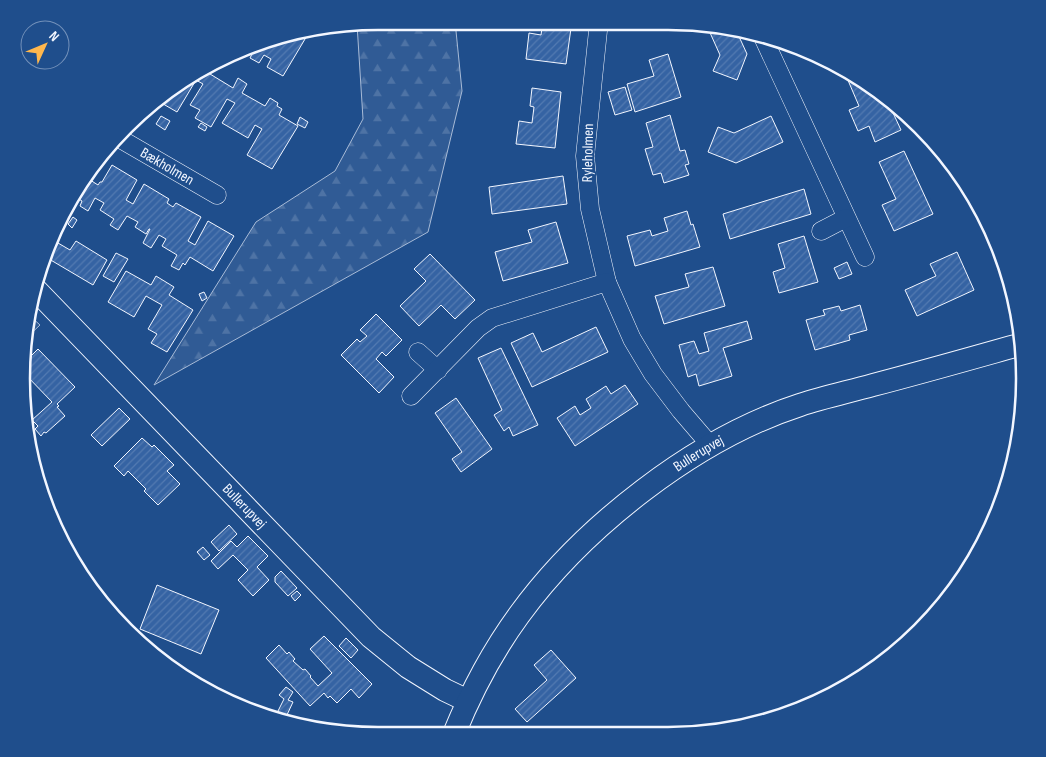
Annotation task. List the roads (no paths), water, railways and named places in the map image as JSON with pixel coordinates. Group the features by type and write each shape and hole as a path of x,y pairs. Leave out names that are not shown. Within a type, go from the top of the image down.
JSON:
{"street":[{"name":"Ryleholmen","path":"598,30 585,156 590,209 607,282 632,339 653,374 711,446"},
{"path":"766,44 865,257"},
{"name":"Bækholmen","path":"124,141 216,195"},
{"path":"821,231 846,218"},
{"path":"410,396 478,328 492,318 607,282"},
{"name":"Bullerupvej","path":"41,295 372,637 408,667 445,690 468,701"},
{"name":"Bullerupvej","path":"457,727 468,701 492,657 519,615 556,570 631,499 676,468 711,446 756,422 799,405 1014,346"},
{"path":"418,352 438,370"}]}
